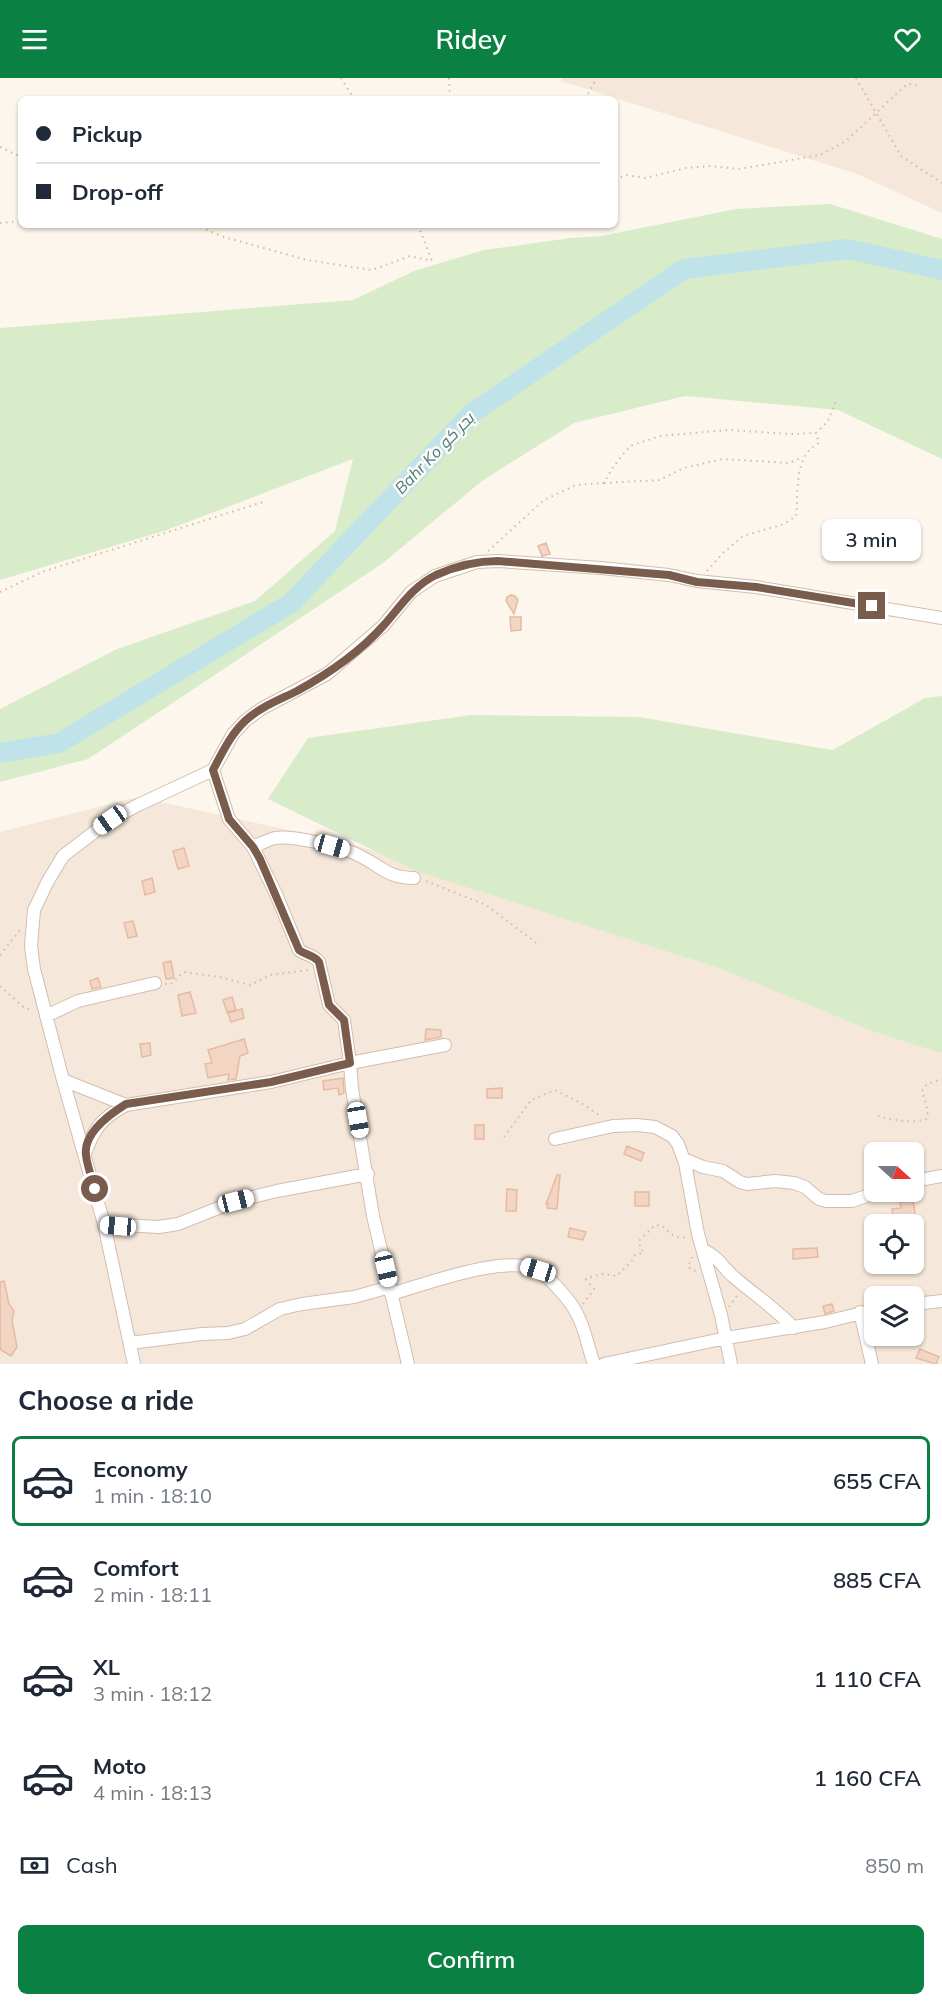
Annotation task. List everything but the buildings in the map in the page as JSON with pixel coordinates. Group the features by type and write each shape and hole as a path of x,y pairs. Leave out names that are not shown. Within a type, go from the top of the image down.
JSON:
{"street":[{"path":"134,1364 104,1224 34,969 31,946 34,910 63,856 110,820 213,770 233,734 245,721 261,709 327,674 383,626 411,592 435,576 477,561 669,575 697,582 756,587 942,618"},
{"path":"213,770 229,819 253,847 276,894 299,950 316,958 321,969 329,1005 344,1020 352,1089 368,1174 373,1216 408,1364"},
{"path":"253,847 275,838 290,838 332,846 357,854 387,873 400,878 414,878"},
{"path":"46,1016 78,1001 155,983"},
{"path":"85,1153 93,1131 109,1114 126,1104 271,1082 350,1063 445,1045"},
{"path":"63,1080 126,1104"},
{"path":"555,1139 613,1126 646,1125 664,1130 678,1144 684,1159 698,1234 721,1315 731,1364"},
{"path":"684,1159 703,1167 723,1171 747,1184 763,1181 794,1183 805,1187 819,1199 826,1201 852,1201 864,1197"},
{"path":"690,1186 703,1167"},
{"path":"104,1224 159,1227 178,1224 236,1201 368,1174"},
{"path":"924,1179 942,1176"},
{"path":"703,1250 719,1259 732,1275 794,1328"},
{"path":"130,1343 202,1334 228,1334 245,1329 280,1309 390,1291 501,1265 524,1266 538,1270 576,1312 594,1364"},
{"path":"924,1303 942,1301"},
{"path":"604,1364 726,1338 825,1322 864,1311"},
{"path":"860,1312 872,1364"}],"path":[{"path":"341,78 352,96"},
{"path":"449,78 450,96"},
{"path":"587,96 597,78"},
{"path":"856,78 901,156 942,183"},
{"path":"618,178 626,175 646,178 686,168 711,166 739,169 820,155 846,141 907,84 920,85"},
{"path":"0,147 18,156"},
{"path":"0,223 18,221"},
{"path":"203,228 224,237 307,260 372,270 411,256 432,261 419,228"},
{"path":"604,483 612,466 630,446 660,436 728,430 790,435 816,433 828,421 836,402"},
{"path":"697,582 723,553 743,536 784,524 796,516 803,458 811,447 819,443 816,433"},
{"path":"477,561 544,500 576,485 659,480 684,468 723,459 789,463 803,458"},
{"path":"0,592 42,572 263,502"},
{"path":"414,878 431,882 486,905 539,945"},
{"path":"0,955 34,910"},
{"path":"155,983 171,984 184,972 219,977 250,985 270,975 321,969"},
{"path":"0,986 22,1006 46,1016"},
{"path":"878,1116 919,1122 926,1119 928,1111 922,1091 927,1084 942,1079"},
{"path":"504,1137 531,1100 555,1090 581,1102 611,1122 613,1126"},
{"path":"576,1312 594,1289 586,1279 601,1274 617,1276 632,1262 635,1255 644,1251 640,1248 639,1242 654,1226 661,1225 669,1234 681,1238 690,1234 698,1234"},
{"path":"721,1315 731,1305 744,1284"}],"shaded area":[{"path":"562,78 942,78 942,213 857,174 618,99 618,96 609,96 561,81"},
{"path":"138,797 347,843 942,1017 942,1364 0,1364 0,832"}],"green space":[{"path":"830,204 942,239 942,459 838,410 685,396 574,423 482,481 383,563 88,759 0,782 0,709 117,649 255,601 335,531 353,459 167,530 0,580 0,328 353,300 414,271 484,250 601,236 736,209"},
{"path":"942,696 942,1053 875,1032 719,968 416,871 268,799 308,738 471,715 639,717 833,750 925,698"}],"waterway":[{"name":"Bahr Ko بحر كو","path":"0,753 59,743 291,603 472,413 684,269 848,249 942,270"}],"route":[{"path":"95,1189 85,1153 93,1131 109,1114 126,1104 271,1082 350,1063 344,1020 329,1005 319,962 316,958 299,950 260,859 253,847 229,819 220,798 213,770 233,734 245,721 261,709 327,674 383,626 411,592 435,576 457,568 477,561 498,561 669,575 697,582 756,587 872,606"}]}
